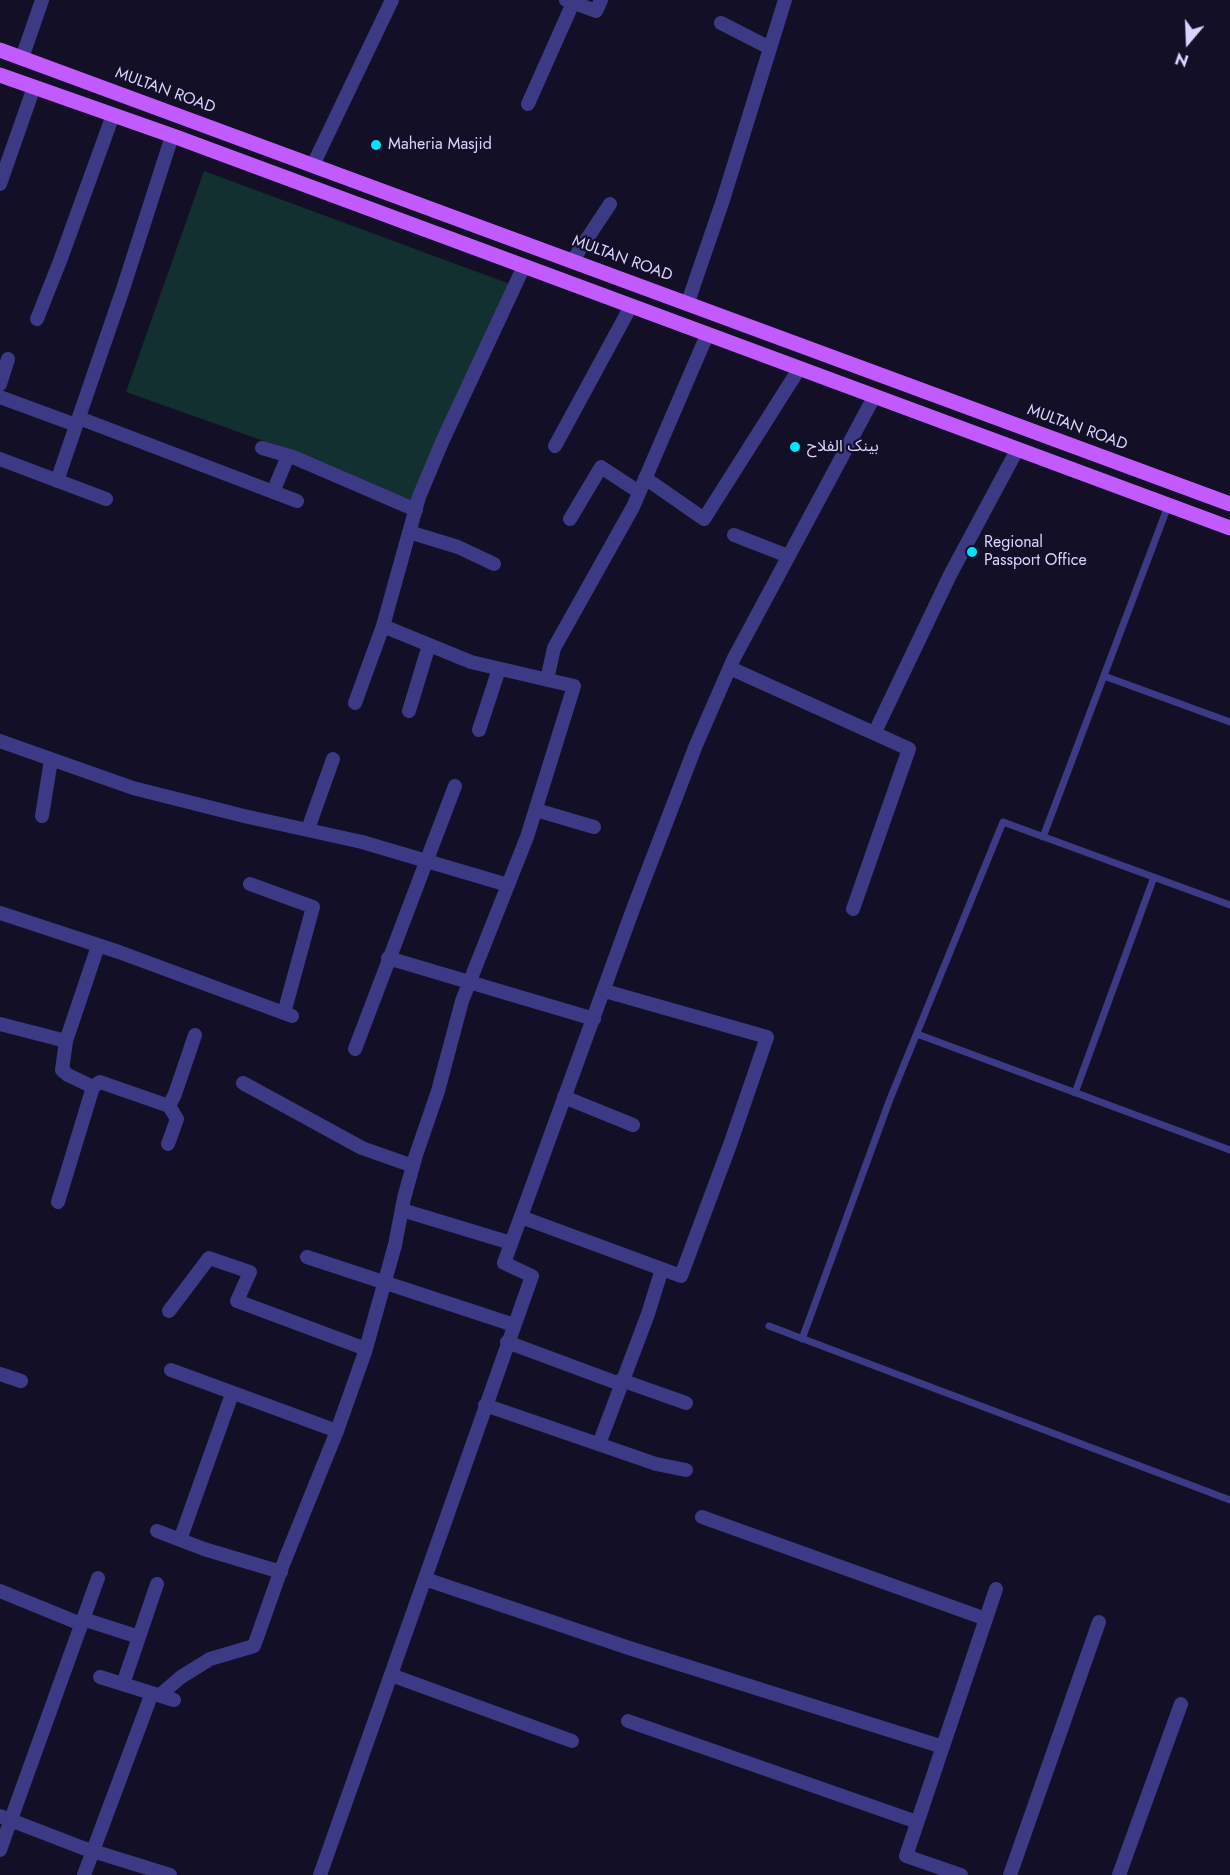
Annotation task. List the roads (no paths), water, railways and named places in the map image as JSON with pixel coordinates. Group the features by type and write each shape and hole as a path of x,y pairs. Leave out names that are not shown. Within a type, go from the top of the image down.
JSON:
{"main road":[{"name":"MULTAN ROAD","path":"0,50 688,302 1230,504"},
{"path":"0,75 524,266 1230,528"}],"street":[{"path":"22,58 42,0"},
{"path":"314,165 392,0"},
{"path":"528,104 569,1 596,11 601,0"},
{"path":"688,302 723,200 785,0"},
{"path":"721,23 770,48"},
{"path":"0,184 34,87"},
{"path":"37,319 112,115"},
{"path":"57,481 123,289 171,136"},
{"path":"573,260 610,204"},
{"path":"355,703 383,626 416,510 442,442 524,266"},
{"path":"555,446 631,306"},
{"path":"546,680 554,648 633,507 707,334"},
{"path":"0,384 8,359"},
{"path":"570,519 601,467 642,485 704,519 799,369"},
{"path":"0,397 77,421 297,501"},
{"path":"320,1875 532,1276 504,1263 605,992 633,909 696,745 730,668 874,397"},
{"path":"262,448 288,456 416,510"},
{"path":"875,732 950,575 1017,450"},
{"path":"273,492 288,456"},
{"path":"0,459 106,499"},
{"path":"409,532 458,547 494,564"},
{"path":"734,535 788,556"},
{"path":"84,1875 92,1850 156,1694 210,1659 254,1646 366,1349 386,1281 413,1166 438,1091 462,1001 527,837 574,686 471,662 383,626"},
{"path":"409,711 429,645"},
{"path":"730,668 909,749 853,909"},
{"path":"479,730 499,669"},
{"path":"0,741 134,788 244,816 362,842 508,885"},
{"path":"308,829 333,759"},
{"path":"42,816 51,760"},
{"path":"355,1049 455,786"},
{"path":"536,810 594,827"},
{"path":"0,913 288,1015 313,907 250,884"},
{"path":"93,1087 68,1076 62,1070 66,1041 98,946"},
{"path":"388,958 594,1019"},
{"path":"521,1217 681,1276 732,1142 767,1037 605,992"},
{"path":"0,1024 66,1041"},
{"path":"168,1106 175,1094 195,1035"},
{"path":"58,1202 93,1087 100,1082 168,1106 177,1119 168,1144"},
{"path":"243,1083 362,1148 413,1166"},
{"path":"564,1097 633,1125"},
{"path":"402,1210 512,1243"},
{"path":"307,1257 386,1281 514,1325"},
{"path":"169,1311 209,1258 250,1272 237,1300 366,1349"},
{"path":"599,1444 648,1314 662,1269"},
{"path":"507,1342 686,1403"},
{"path":"171,1370 337,1431"},
{"path":"0,1374 21,1382"},
{"path":"180,1540 232,1394"},
{"path":"485,1405 656,1464 686,1470"},
{"path":"702,1517 986,1619"},
{"path":"157,1531 281,1572"},
{"path":"0,1850 5,1818 98,1578"},
{"path":"425,1579 629,1648 943,1747"},
{"path":"123,1684 157,1584"},
{"path":"962,1875 906,1856 996,1589"},
{"path":"0,1591 82,1622 139,1637"},
{"path":"1010,1875 1100,1622"},
{"path":"391,1675 572,1741"},
{"path":"100,1677 174,1700"},
{"path":"1119,1875 1181,1704"},
{"path":"628,1721 917,1822"},
{"path":"5,1818 92,1850 170,1875"}],"lane":[{"path":"1043,837 1168,506"},
{"path":"1104,676 1230,722"},
{"path":"802,1339 890,1099 1003,822 1230,905"},
{"path":"1075,1093 1154,877"},
{"path":"917,1034 1230,1150"},
{"path":"769,1326 1230,1500"}],"place":[{"name":"Maheria Masjid","path":"376,145"},
{"name":"بینک الفلاح","path":"795,447"},
{"name":"Regional Passport Office","path":"972,552"}]}
